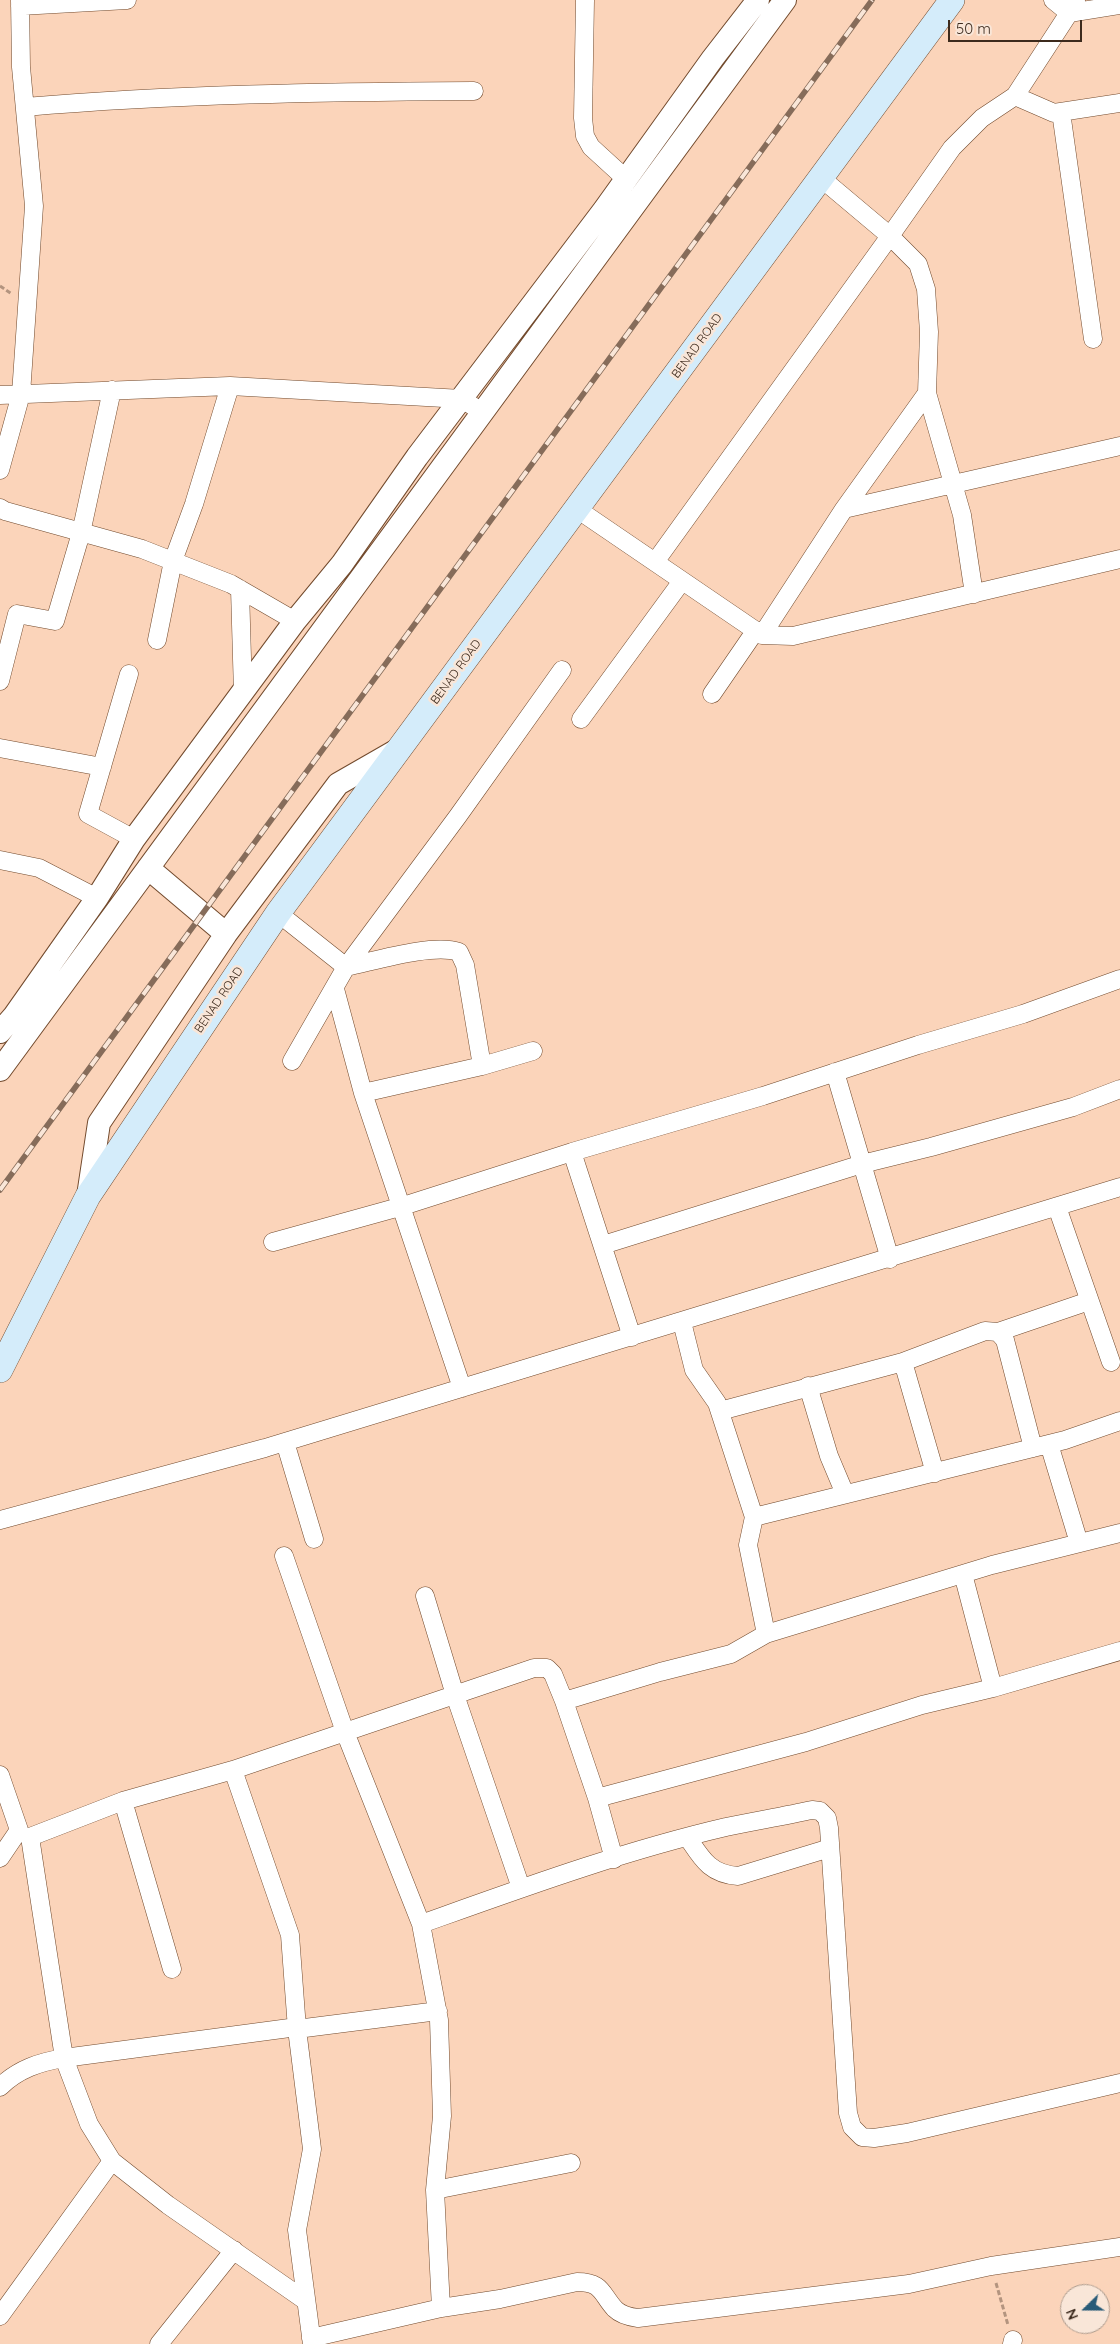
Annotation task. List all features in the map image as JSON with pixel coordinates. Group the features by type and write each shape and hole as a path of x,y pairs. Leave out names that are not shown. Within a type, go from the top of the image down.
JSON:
{"main road":[{"name":"BENAD ROAD","path":"0,1370 88,1196 278,913 952,0"}],"street":[{"path":"0,470 21,394 34,206 21,67 20,3 127,0"},
{"path":"585,0 584,136 591,147 626,179"},
{"path":"0,1032 97,898 134,840 295,621 342,564 417,457 758,0"},
{"path":"0,1070 785,0"},
{"path":"1053,0 1073,7 1120,6"},
{"path":"655,562 952,148 982,118 1015,96 1073,7"},
{"path":"25,107 94,101 256,94 474,91"},
{"path":"1015,96 1054,113 1120,103"},
{"path":"1062,112 1093,339"},
{"path":"820,178 890,236 918,264 926,289 929,332 926,392 962,515 974,594"},
{"path":"0,395 230,386 462,399 482,412"},
{"path":"157,640 173,561 194,504 230,386"},
{"path":"0,681 17,614 55,622 81,533 112,390"},
{"path":"712,694 759,632 926,392"},
{"path":"844,509 1120,446"},
{"path":"0,508 81,533 142,549 240,589 295,621"},
{"path":"577,509 759,632 793,636 1120,559"},
{"path":"581,719 682,580"},
{"path":"240,589 243,693"},
{"path":"292,1061 346,967 458,816 562,670"},
{"path":"129,674 88,814 134,840"},
{"path":"0,748 102,768"},
{"path":"88,1196 99,1123 226,934 338,784 400,748"},
{"path":"0,860 38,868 97,898"},
{"path":"148,868 226,934"},
{"path":"278,913 346,967 430,950 449,948 460,952 465,965 482,1066"},
{"path":"273,1242 403,1206 572,1152 1023,1014 1120,979"},
{"path":"334,989 363,1093 403,1206 462,1388"},
{"path":"363,1093 482,1066 533,1051"},
{"path":"835,1072 890,1259"},
{"path":"603,1245 862,1164 931,1148 1054,1112 1120,1089"},
{"path":"572,1152 632,1337"},
{"path":"0,1520 285,1442 890,1259 1120,1187"},
{"path":"1057,1207 1111,1362"},
{"path":"720,1411 808,1386 904,1362 985,1331 998,1332 1090,1301"},
{"path":"682,1322 694,1370 717,1403 754,1517 748,1545 766,1634"},
{"path":"998,1332 1005,1340 1041,1446 1079,1543"},
{"path":"904,1362 936,1473"},
{"path":"808,1386 829,1456 845,1494"},
{"path":"754,1517 1041,1446 1120,1421"},
{"path":"285,1442 314,1539"},
{"path":"564,1701 660,1672 731,1654 766,1634 963,1574 1120,1533"},
{"path":"284,1556 345,1732 421,1924 438,2011 442,2116 435,2190 441,2308"},
{"path":"963,1574 993,1688"},
{"path":"425,1596 455,1695 521,1888"},
{"path":"597,1798 806,1742 922,1706 993,1688 1120,1651"},
{"path":"0,1858 25,1834 123,1801 234,1770 534,1668 547,1668 553,1674 564,1701 597,1798 614,1859"},
{"path":"234,1770 290,1935 297,2028 312,2149 297,2230 312,2341 441,2308 500,2299 577,2282 588,2282 604,2292 615,2309 625,2316 638,2318 909,2284 991,2266 1120,2247"},
{"path":"0,1775 25,1834 64,2058 89,2124 112,2161 168,2205 306,2301"},
{"path":"123,1801 172,1968"},
{"path":"421,1924 521,1888 726,1827 812,1810 820,1811 827,1818 830,1848 848,2113 852,2127 862,2137 874,2138 907,2133 1120,2083"},
{"path":"0,1820 25,1834"},
{"path":"688,1838 703,1860 725,1875 738,1876 830,1848"},
{"path":"0,2087 6,2074 50,2060 438,2011"},
{"path":"0,2316 112,2161"},
{"path":"435,2190 570,2163"},
{"path":"159,2344 234,2250"}],"path":[{"path":"991,2266 1013,2342"}],"railway":[{"path":"0,1190 872,0"}]}
